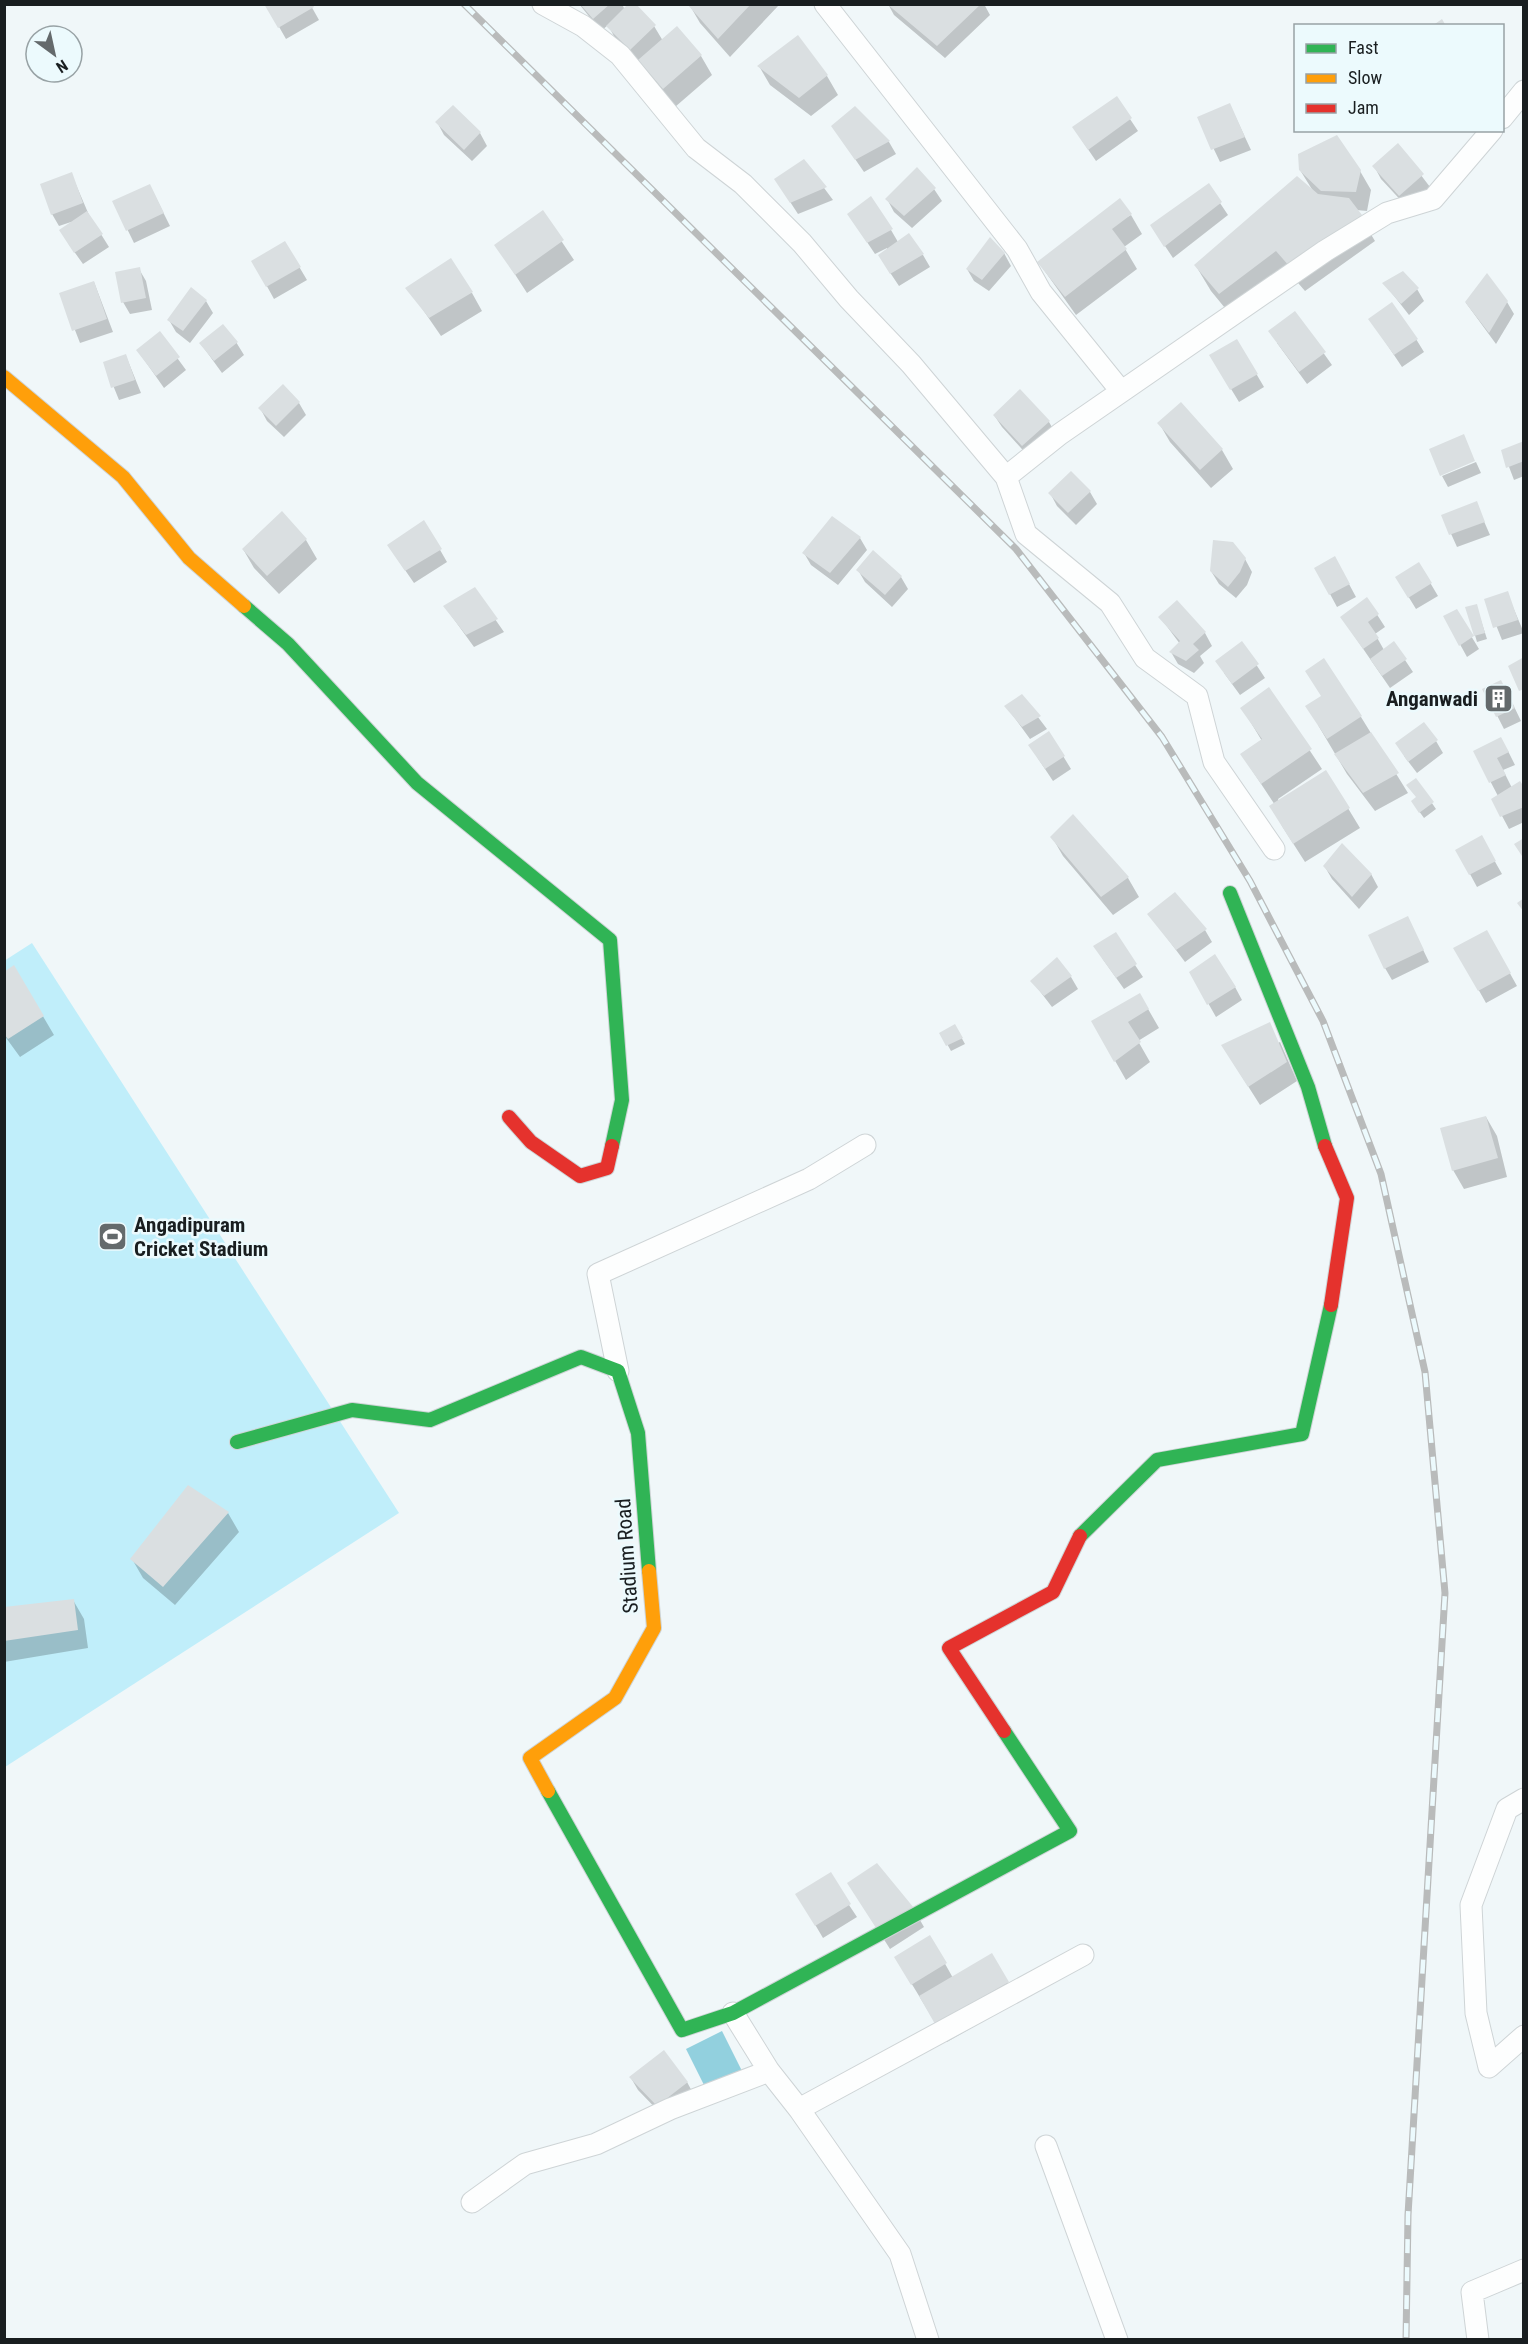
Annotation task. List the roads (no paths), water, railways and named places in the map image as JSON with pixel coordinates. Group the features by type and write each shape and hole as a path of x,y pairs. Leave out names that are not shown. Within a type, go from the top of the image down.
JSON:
{"street":[{"path":"543,4 583,26 620,55 696,148 743,184 802,243 849,299 911,364 1006,477 1026,534 1110,603 1145,658 1197,696 1215,762 1274,849"},
{"path":"825,4 1017,249 1041,292 1121,391"},
{"path":"1504,117 1524,91"},
{"path":"1006,477 1060,434 1121,391 1352,234 1387,213 1433,199 1490,132"},
{"path":"4,377 123,477 189,558 288,644 417,783 610,940 622,1100 608,1168 580,1176 531,1142 509,1117"},
{"path":"928,2340 900,2254 799,2109 769,2071 733,2013 1070,1830 949,1648 1053,1592 1081,1533 1156,1460 1302,1434 1330,1311 1347,1198 1321,1135 1308,1087 1230,893"},
{"path":"618,1371 597,1274 808,1179 865,1145"},
{"path":"237,1443 352,1410 430,1420 581,1357 618,1371"},
{"name":"Stadium Road","path":"618,1371 638,1432 654,1629 615,1698 531,1758 682,2030 733,2013"},
{"path":"1524,1799 1508,1809 1471,1905 1476,2013 1489,2067 1524,2036"},
{"path":"799,2109 1083,1954"},
{"path":"472,2202 525,2164 596,2144 670,2109 769,2071"},
{"path":"1046,2146 1117,2340"},
{"path":"1478,2340 1472,2292 1524,2270"}],"railway":[{"path":"464,4 1016,549 1162,737 1250,881 1323,1021 1381,1174 1425,1372 1445,1593 1408,2215 1406,2340"}],"place":[{"name":"Anganwadi","path":"1499,699"},
{"name":"Angadipuram Cricket Stadium","path":"113,1237"}]}
